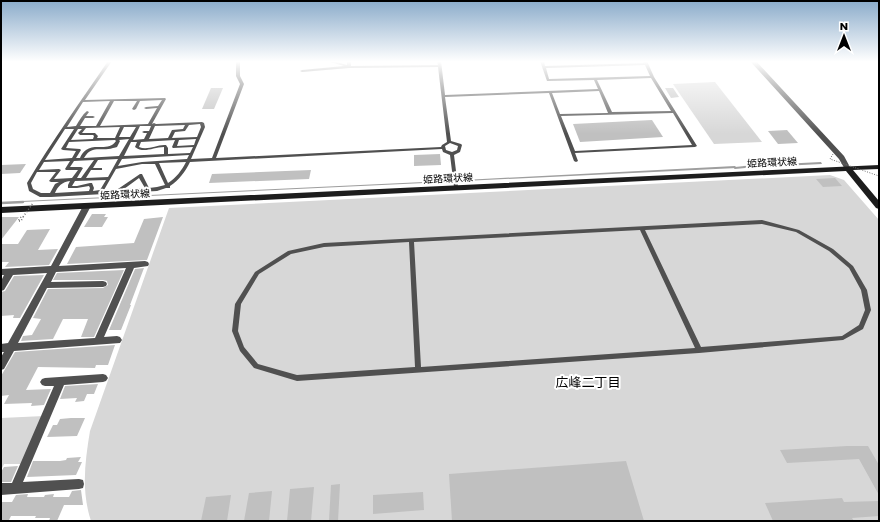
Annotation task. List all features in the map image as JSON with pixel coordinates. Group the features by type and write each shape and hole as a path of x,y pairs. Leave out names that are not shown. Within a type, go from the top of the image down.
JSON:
{"main road":[{"name":"姫路環状線","path":"1,210 879,167"},
{"path":"848,169 879,206"}],"street":[{"path":"775,85 842,158 848,169"},
{"path":"1,366 87,206"},
{"path":"98,341 131,264"},
{"path":"1,272 145,264"},
{"path":"1,288 11,271"},
{"path":"45,285 103,284"},
{"path":"1,348 117,340"},
{"path":"45,382 103,378"},
{"path":"15,488 61,381"},
{"path":"1,489 79,484"}],"lane":[{"path":"65,128 202,123 203,126 198,138 178,179 168,187 148,190 40,195 31,190 29,183 44,161 65,128 94,85"},
{"path":"213,160 241,85"},
{"path":"443,85 449,142"},
{"path":"598,85 611,114"},
{"path":"573,152 695,146 657,85"},
{"path":"444,96 600,90"},
{"path":"550,92 576,161"},
{"path":"83,101 164,99 146,140"},
{"path":"97,127 113,100"},
{"path":"134,109 139,100"},
{"path":"146,108 160,107"},
{"path":"87,112 63,149 79,150 67,169 81,168 70,187 77,188 90,184 92,188 90,193"},
{"path":"559,115 674,112"},
{"path":"84,117 93,117"},
{"path":"170,139 173,131 184,130 188,123"},
{"path":"101,192 139,125"},
{"path":"81,159 85,152 92,148 104,149 115,146 118,141 116,138 123,126"},
{"path":"84,128 81,134 94,134 96,136 94,140"},
{"path":"119,133 126,132"},
{"path":"144,132 150,132"},
{"path":"68,141 116,138 140,140 198,138"},
{"path":"177,139 174,147 194,146"},
{"path":"140,140 137,147 138,149 145,150 158,146 165,146 166,155"},
{"path":"115,168 157,163 442,148 447,153 452,154 459,151 461,148 457,143 449,142 445,143 442,148"},
{"path":"44,161 190,154"},
{"path":"452,154 456,187"},
{"path":"83,179 97,158"},
{"path":"157,163 168,187"},
{"path":"90,169 101,169"},
{"path":"37,171 59,170 51,181 109,178"},
{"path":"118,191 140,175 148,190"},
{"path":"51,195 58,185 67,180"},
{"path":"762,222 797,231 831,250 851,267 864,290 868,310 861,327 844,338 699,350 297,378 256,366 242,349 235,331 238,304 257,272 290,252 324,245 411,240 762,222"},
{"path":"642,228 699,350"},
{"path":"411,240 418,370"}],"path":[{"path":"833,154 830,160 879,176"},
{"path":"22,214 18,221 21,221 33,203"}],"shaded area":[{"path":"674,85 718,85 762,142 714,144"},
{"path":"821,162 822,164 745,168 743,166"},
{"path":"735,166 737,168 464,181 464,180"},
{"path":"830,175 844,180 879,220 879,521 91,521 85,487 85,465 90,431 169,208"},
{"path":"446,182 22,202 22,201"},
{"path":"44,416 21,464 4,464 1,470 1,418"}],"building":[{"path":"211,88 223,88 214,109 202,109"},
{"path":"665,88 673,88 679,97 671,98"},
{"path":"652,120 663,137 580,142 573,124"},
{"path":"787,130 798,143 778,144 768,131"},
{"path":"440,154 441,165 414,166 414,155"},
{"path":"26,164 20,173 1,174 1,165"},
{"path":"311,170 309,179 209,183 212,174"},
{"path":"835,178 842,186 823,187 816,179"},
{"path":"92,214 106,214 104,217 108,217 102,227 84,227"},
{"path":"1,217 19,217 1,240"},
{"path":"163,217 147,260 67,264 76,247 134,243 144,219"},
{"path":"50,229 38,250 58,249 49,265 5,267 9,262 1,262 1,244 18,244 27,230"},
{"path":"144,268 121,330 109,330 135,269"},
{"path":"124,270 94,337 81,337 88,319 63,319 53,339 21,341 23,336 32,335 41,319 33,318 48,289 103,288 108,285 107,281 103,280 53,280 57,273"},
{"path":"44,275 20,318 13,318 14,315 1,316 1,292 5,291 14,276"},
{"path":"115,345 108,365 96,365 95,368 38,367 26,390 51,389 44,405 31,406 32,403 4,404 9,395 1,396 1,376 15,352"},
{"path":"98,384 94,394 87,394 84,401 75,402 77,398 60,399 65,386"},
{"path":"85,418 77,436 47,437 53,425 57,425 60,419"},
{"path":"868,446 879,465 879,495 859,459 787,463 780,450"},
{"path":"81,457 78,462 82,462 76,475 27,477 33,461 60,461 66,460 67,458"},
{"path":"626,461 644,521 452,521 449,474"},
{"path":"18,466 11,482 1,482 1,472 4,467"},
{"path":"340,484 338,521 329,521 331,485"},
{"path":"314,487 311,521 287,521 290,489"},
{"path":"81,490 83,505 64,505 57,521 49,521 50,518 35,518 36,516 11,516 9,520 1,520 1,502 12,502 16,495 28,494 27,497 44,497 45,495 54,494 53,497 69,497 72,491"},
{"path":"272,491 269,521 244,521 249,493"},
{"path":"423,492 424,510 373,514 373,495"},
{"path":"231,495 227,521 201,521 206,497"},
{"path":"842,498 844,502 879,501 879,516 852,518 854,521 773,521 765,503"}],"waterway":[{"path":"735,168 745,167"},
{"path":"1,203 23,202"}],"district":[{"name":"広峰二丁目","path":"588,382"}]}
